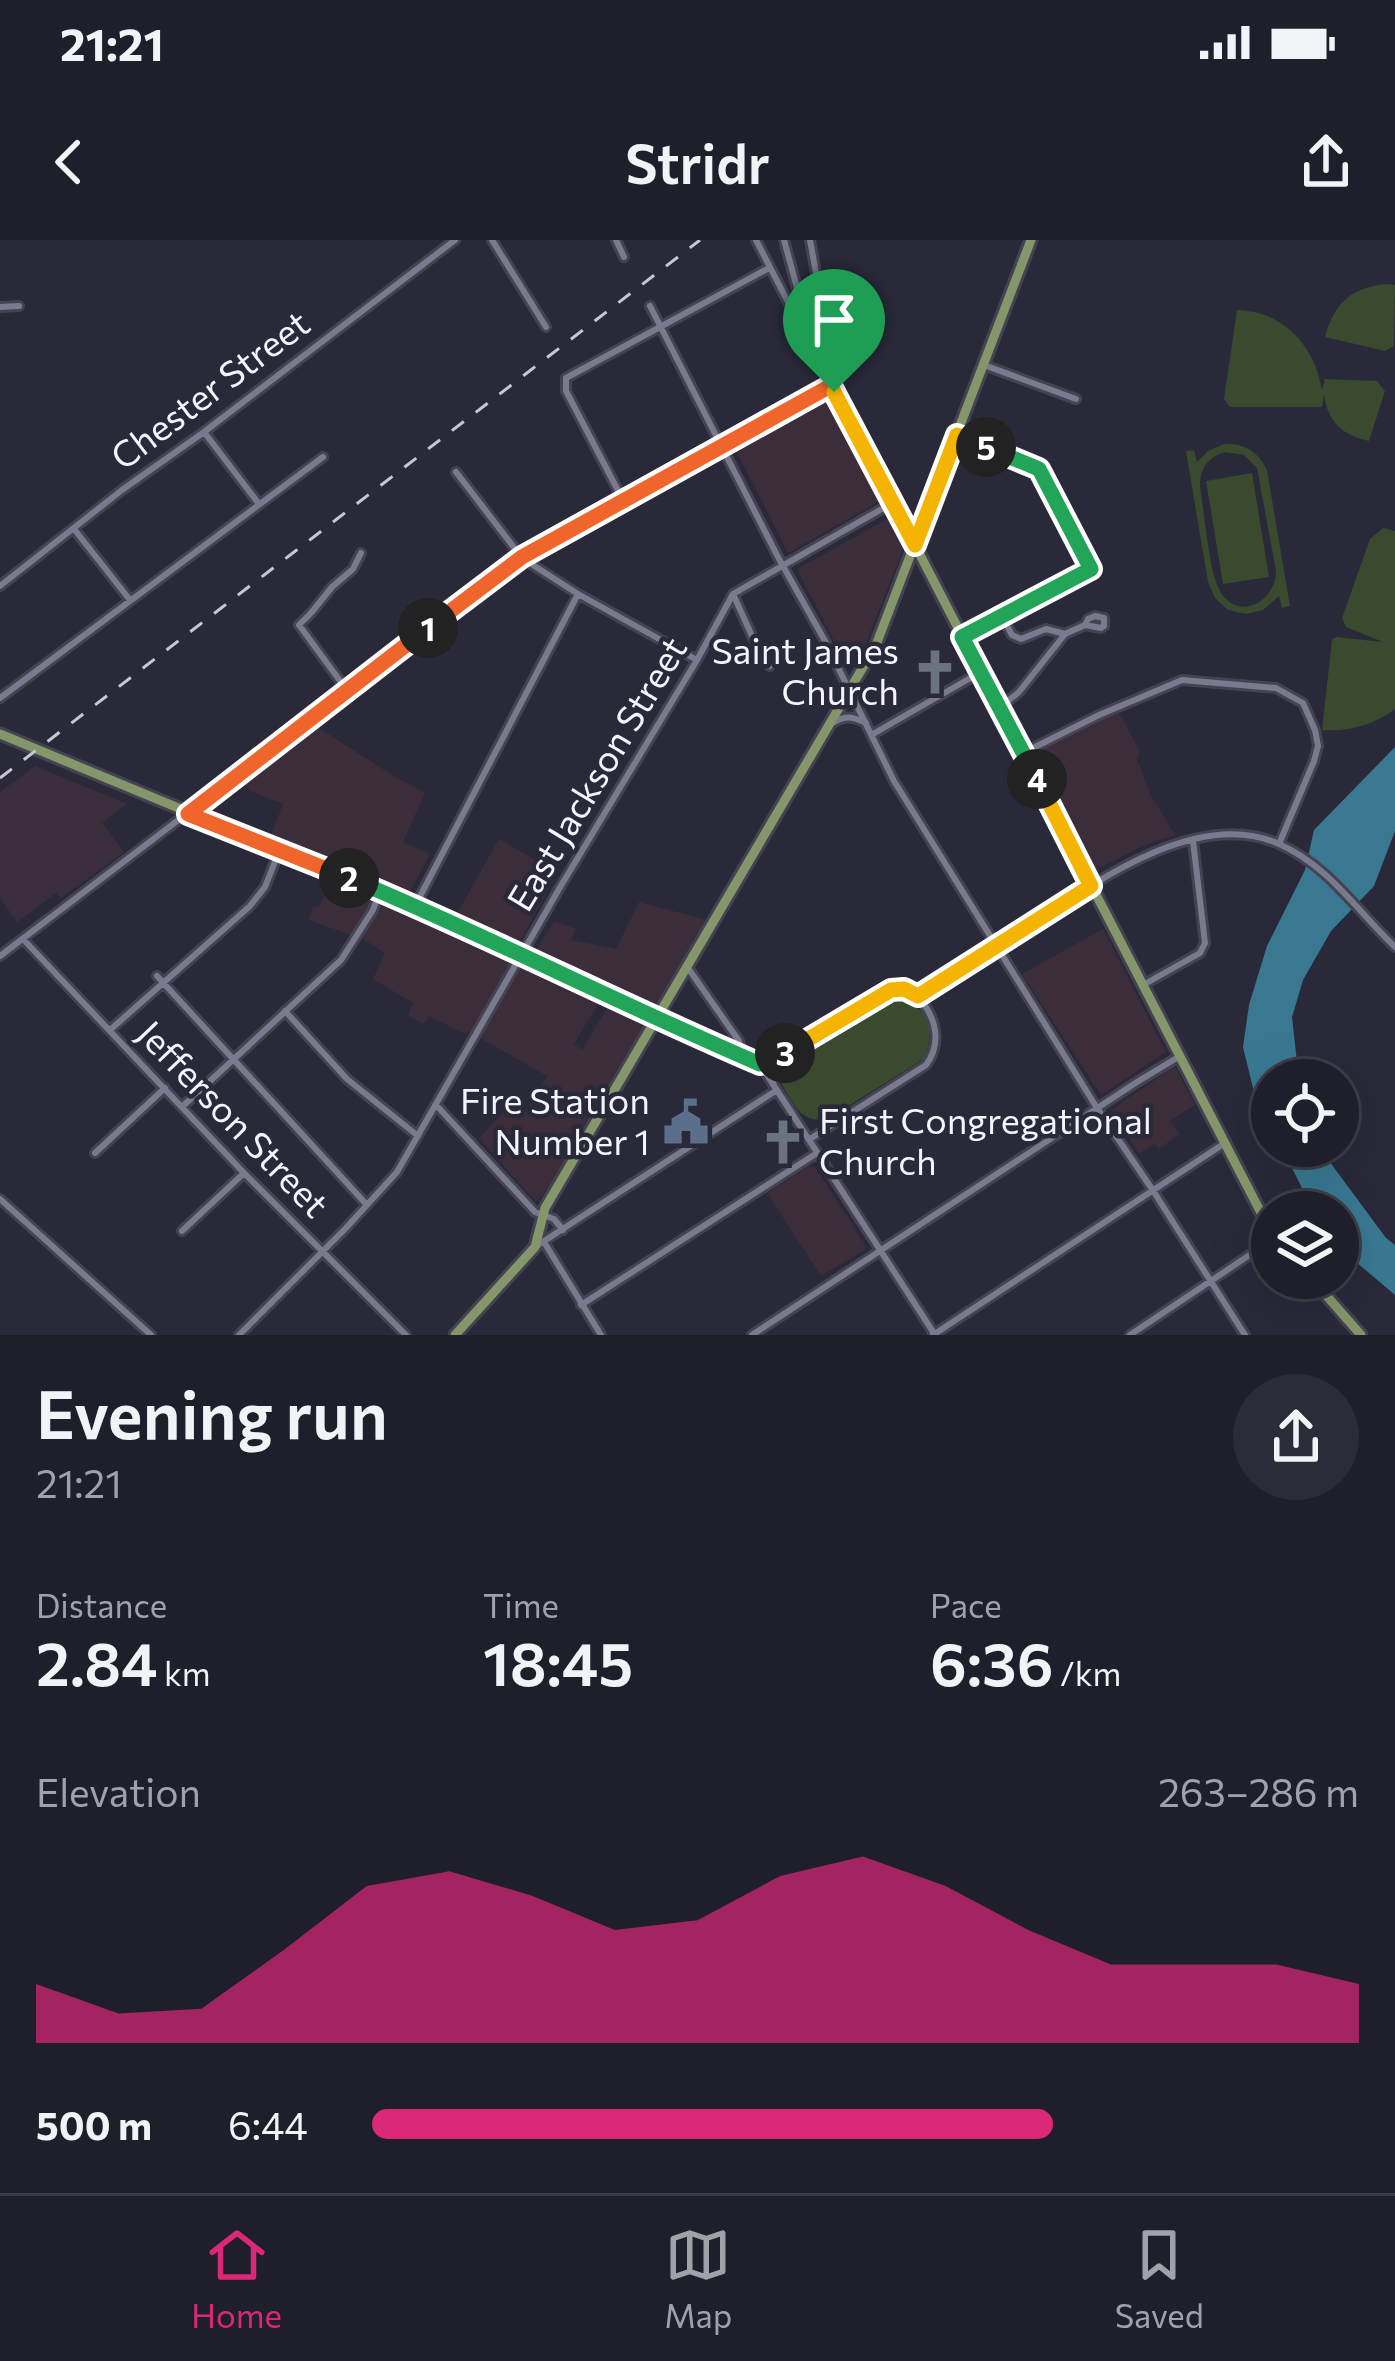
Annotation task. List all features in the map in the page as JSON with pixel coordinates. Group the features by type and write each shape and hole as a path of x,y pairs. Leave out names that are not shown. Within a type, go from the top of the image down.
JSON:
{"main road":[{"path":"455,1335 539,1245 543,1216 555,1191 887,622 1031,240"},
{"path":"915,545 1251,1195"},
{"path":"0,734 415,906 657,1020"},
{"path":"1331,1299 1362,1332"}],"street":[{"name":"Chester Street","path":"0,586 455,240"},
{"path":"492,240 545,328"},
{"path":"616,240 625,257"},
{"path":"756,240 795,311 817,298 810,240"},
{"path":"784,240 814,350 915,545"},
{"path":"623,502 566,391 566,378 770,268"},
{"path":"0,307 20,306"},
{"path":"650,306 898,789 1245,1335"},
{"path":"814,350 879,315"},
{"path":"984,365 1076,399"},
{"path":"0,956 522,557 831,386"},
{"path":"204,432 259,504"},
{"path":"957,435 1039,469 1091,569 962,637"},
{"path":"0,698 322,457"},
{"path":"456,472 522,557 697,660"},
{"path":"770,666 733,594 894,502"},
{"path":"74,529 130,600"},
{"path":"346,689 299,625 353,569 361,553"},
{"path":"415,906 578,594"},
{"name":"East Jackson Street","path":"239,1335 397,1172 733,594"},
{"path":"1002,617 1012,635 1021,639 1046,628 1065,634"},
{"path":"999,708 1019,692 1065,634 1085,626"},
{"path":"872,734 979,673"},
{"path":"1023,753 1182,680 1276,688 1303,703 1318,746 1280,844"},
{"path":"831,724 843,717 867,723"},
{"path":"918,996 1136,859 1231,834 1280,844 1311,862 1395,947"},
{"path":"1143,985 1200,952 1204,943 1192,841"},
{"path":"110,1030 160,980 250,906 265,887 280,849"},
{"path":"183,1106 341,960 380,891"},
{"name":"Jefferson Street","path":"23,939 244,1173 406,1335"},
{"path":"687,967 739,1041 742,1056"},
{"path":"160,980 367,1205"},
{"path":"760,1064 789,1052 891,990 904,989 918,996 934,1024 935,1050 926,1065 810,1139"},
{"path":"285,1011 347,1079 418,1136"},
{"path":"657,1020 760,1064 934,1335 1225,1143"},
{"path":"601,1335 539,1245 775,1087 777,1069 789,1052"},
{"path":"752,1335 1180,1056"},
{"path":"95,1153 165,1088"},
{"path":"436,1105 535,1211 554,1219 563,1230"},
{"path":"580,1304 817,1153"},
{"path":"182,1231 244,1173"},
{"path":"0,1199 151,1335"},
{"path":"1130,1335 1251,1252"}],"shaded area":[{"path":"828,399 880,501 788,553 736,450"},
{"path":"889,518 904,547 864,649 848,668 797,569"},
{"path":"1118,711 1140,752 1137,759 1150,794 1175,835 1096,870 1033,754"},
{"path":"316,726 425,793 403,842 430,854 408,895 270,838 283,804 250,791 243,781"},
{"path":"35,766 127,804 102,823 124,852 61,898 56,893 17,922 0,898 0,792"},
{"path":"499,839 558,873 518,944 456,915"},
{"path":"332,883 600,1001 574,1044 582,1050 609,1005 642,1020 644,1028 551,1185 536,1202 479,1138 509,1106 523,1116 547,1076 468,1031 465,1034 429,1016 423,1024 408,1015 413,1003 373,979 385,953 363,939 308,920"},
{"path":"639,902 707,920 657,1004 650,1005 535,952 554,921 576,929 571,940 616,949"},
{"path":"1103,929 1166,1052 1101,1095 1022,974"},
{"path":"1175,1066 1195,1105 1170,1121 1179,1134 1159,1149 1155,1144 1139,1154 1111,1110"},
{"path":"811,1165 866,1246 821,1276 767,1193"}],"green space":[{"path":"1395,285 1394,346 1385,351 1325,337 1346,299"},
{"path":"1237,310 1269,317 1294,334 1312,359 1322,390 1325,379 1377,381 1385,391 1369,441 1338,426 1324,395 1322,407 1230,407 1224,399"},
{"path":"1224,444 1238,445 1255,453 1267,470 1290,606 1282,608 1279,596 1263,610 1246,614 1228,610 1215,598 1208,582 1186,451 1194,450 1197,462","holes":["1225,452 1244,455 1257,468 1276,571 1269,593 1244,607 1226,599 1215,580 1200,486 1203,469 1214,457"]},
{"path":"1252,473 1269,577 1223,584 1206,481"},
{"path":"1383,528 1395,531 1395,709 1361,726 1322,730 1332,640 1383,642 1346,627 1342,618 1370,539"},
{"path":"888,999 911,1004 925,1016 929,1034 925,1058 829,1118 806,1116 782,1085 785,1067 795,1056"}],"water":[{"path":"1395,747 1395,831 1374,886 1331,931 1303,980 1292,1017 1297,1059 1251,1059 1251,1080 1243,1047 1249,1005 1267,946 1305,870 1314,830"},
{"path":"1292,1167 1334,1167 1351,1191 1304,1191"},
{"path":"1359,1201 1395,1245 1395,1295 1359,1264"}],"railway":[{"path":"0,778 700,240"}],"place":[{"name":"Saint James Church","path":"935,672"},
{"name":"Fire Station Number 1","path":"686,1122"},
{"name":"First Congregational Church","path":"783,1142"}],"route":[{"path":"831,386 834,392 915,545 957,435 1041,472 1091,569 962,637 1091,886 918,996 904,989 891,990 789,1052 760,1064 415,906 188,814 522,557 825,389 831,386"}]}
